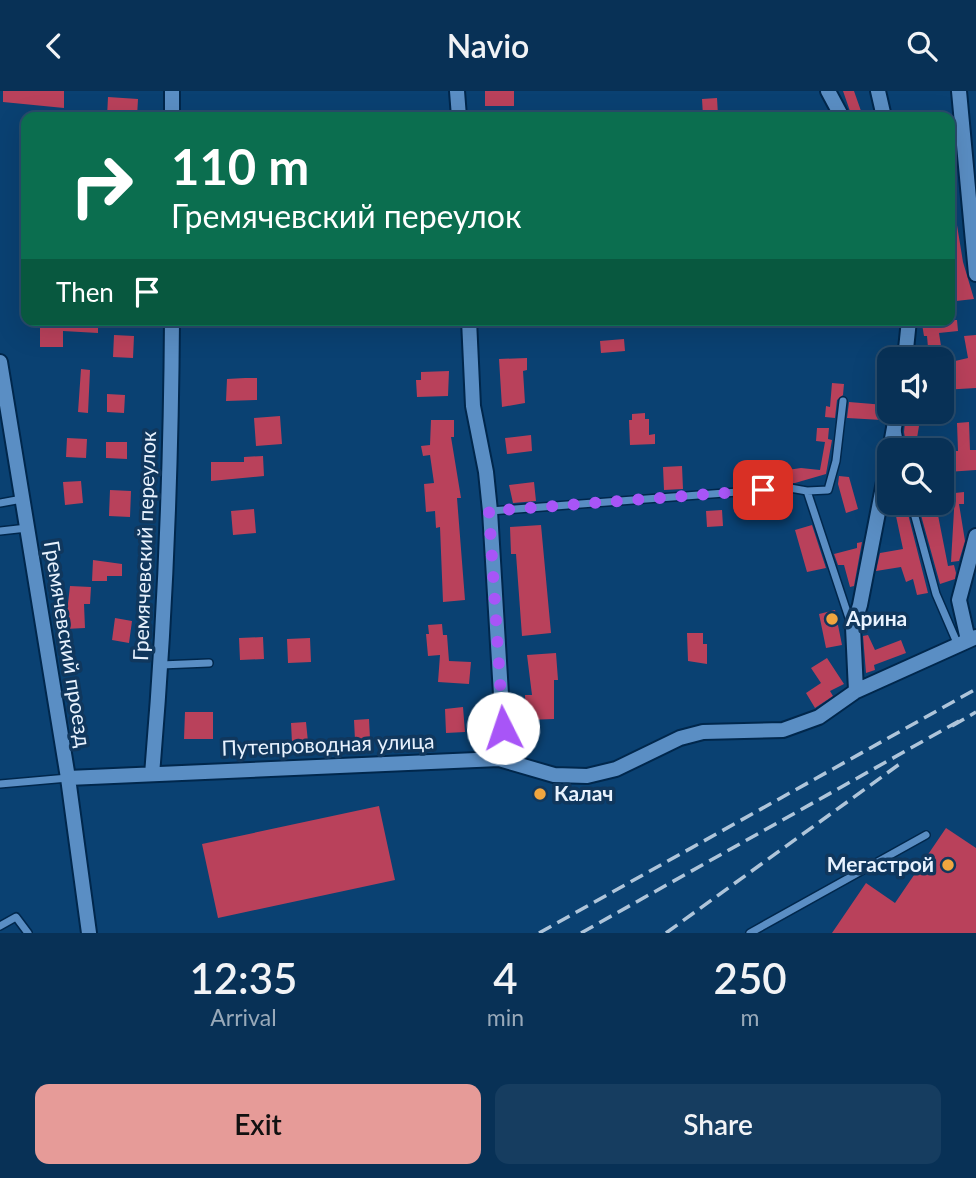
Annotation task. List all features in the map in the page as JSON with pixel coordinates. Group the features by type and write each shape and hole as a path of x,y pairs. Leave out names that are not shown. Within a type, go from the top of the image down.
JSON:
{"street":[{"path":"172,91 172,112"},
{"path":"457,91 458,112"},
{"path":"828,91 839,112"},
{"path":"878,91 883,112"},
{"path":"958,91 976,274"},
{"name":"Гремячевский переулок","path":"152,774 162,665 172,443 172,326"},
{"path":"469,326 473,406 486,472 489,511 503,728 499,759"},
{"path":"906,347 908,326"},
{"name":"Гремячевский проезд","path":"0,362 68,778 89,933"},
{"path":"856,691 853,628 878,515"},
{"path":"967,641 959,600 976,536"},
{"name":"Путепроводная улица","path":"68,778 499,759 554,775 587,776 616,769 680,738 704,732 783,730 819,717 856,691 967,641"}],"lane":[{"path":"489,511 790,488 807,491 828,490 836,461 843,401"},
{"path":"807,491 853,628"},
{"path":"0,503 23,499"},
{"path":"915,515 936,594 967,641"},
{"path":"0,531 27,528"},
{"path":"162,665 209,663"},
{"path":"0,784 68,778"},
{"path":"750,933 926,835"},
{"path":"0,926 16,917 28,933"}],"building":[{"path":"3,91 64,91 64,108 3,102"},
{"path":"485,91 514,91 514,106 485,106"},
{"path":"843,91 854,91 861,111 850,112"},
{"path":"108,97 138,99 137,112 107,112"},
{"path":"717,98 718,112 703,112 702,99"},
{"path":"955,219 963,262 974,299 956,301"},
{"path":"957,320 958,331 939,333 941,347 928,347 927,336 924,336 922,326 955,326"},
{"path":"40,326 98,326 98,333 63,331 63,347 40,347"},
{"path":"114,335 134,336 133,358 113,357"},
{"path":"976,335 976,388 954,389 954,361 968,358 964,336"},
{"path":"624,339 625,351 601,353 600,341"},
{"path":"527,358 527,370 523,371 525,403 502,407 499,359"},
{"path":"81,369 90,370 88,413 78,412"},
{"path":"449,371 448,396 417,397 416,380 421,380 421,372"},
{"path":"257,378 257,400 226,401 227,379"},
{"path":"832,383 844,384 843,395 837,400 835,418 825,417 826,406 830,407"},
{"path":"107,394 125,395 124,413 107,412"},
{"path":"849,402 877,404 877,420 847,418"},
{"path":"645,413 645,419 649,419 649,435 655,434 655,444 630,445 629,420 632,420 632,414"},
{"path":"280,416 282,444 256,446 254,418"},
{"path":"431,420 454,420 454,437 451,437 461,498 457,498 465,600 443,602 440,527 436,528 435,511 426,512 424,484 434,483 430,455 423,456 421,446 430,445"},
{"path":"969,422 970,450 976,450 976,470 954,472 954,451 958,451 957,423"},
{"path":"905,424 919,424 917,438 905,438"},
{"path":"817,428 829,428 828,439 832,440 826,474 795,483 775,483 774,472 801,468 820,470 825,442 816,441"},
{"path":"531,435 532,451 507,454 505,438"},
{"path":"67,438 87,439 86,458 66,457"},
{"path":"106,442 127,442 127,459 106,458"},
{"path":"263,456 264,476 211,481 211,462 244,462 244,457"},
{"path":"682,466 683,489 664,490 663,467"},
{"path":"839,476 849,477 858,509 846,513 838,484"},
{"path":"81,481 83,503 65,505 63,482"},
{"path":"534,482 536,501 513,503 509,485"},
{"path":"110,490 131,491 130,517 109,516"},
{"path":"964,492 964,504 959,504 965,541 959,561 951,562 954,515 955,493"},
{"path":"778,499 781,517 764,520 761,502"},
{"path":"254,509 256,533 233,535 231,511"},
{"path":"722,510 723,526 707,527 706,511"},
{"path":"896,515 908,515 928,593 917,595 913,579 906,582 901,567 876,571 880,553 903,549"},
{"path":"921,515 938,515 948,566 954,565 955,579 940,584"},
{"path":"541,525 551,633 522,636 516,554 511,554 510,527"},
{"path":"812,525 826,568 807,572 795,530"},
{"path":"862,542 854,586 850,587 844,565 838,565 834,554 857,548 857,543"},
{"path":"93,560 122,564 122,576 107,576 107,581 92,581"},
{"path":"70,586 91,587 90,604 84,604 85,628 65,629"},
{"path":"835,610 842,645 826,648 819,614"},
{"path":"115,618 132,621 129,643 112,640"},
{"path":"442,624 443,635 447,635 449,661 471,662 469,684 438,682 440,655 428,656 426,634 429,634 428,625"},
{"path":"687,633 703,633 703,644 707,644 707,664 688,661"},
{"path":"868,635 875,650 901,640 906,653 874,665 875,670 866,673 863,636"},
{"path":"263,637 264,659 240,660 239,638"},
{"path":"310,638 311,662 288,663 287,639"},
{"path":"556,653 558,680 554,680 554,719 526,720 525,695 532,695 527,655"},
{"path":"827,658 844,684 830,691 833,696 815,708 806,693 821,683 811,668"},
{"path":"463,707 465,732 446,733 445,709"},
{"path":"185,712 213,712 213,739 184,739"},
{"path":"369,719 370,739 355,740 354,720"},
{"path":"306,722 308,742 292,743 291,723"},
{"path":"379,806 395,880 218,918 202,844"},
{"name":"Мегастрой","path":"946,828 976,848 976,933 832,933 866,883 895,903"}],"railway":[{"path":"539,933 976,689"},
{"path":"952,726 976,712"},
{"path":"581,933 959,721"},
{"path":"666,933 901,763"}],"place":[{"name":"Арина","path":"832,619"},
{"name":"Калач","path":"540,794"},
{"name":"Мегастрой","path":"948,865"}],"route":[{"path":"503,728 489,511 763,490"}]}
